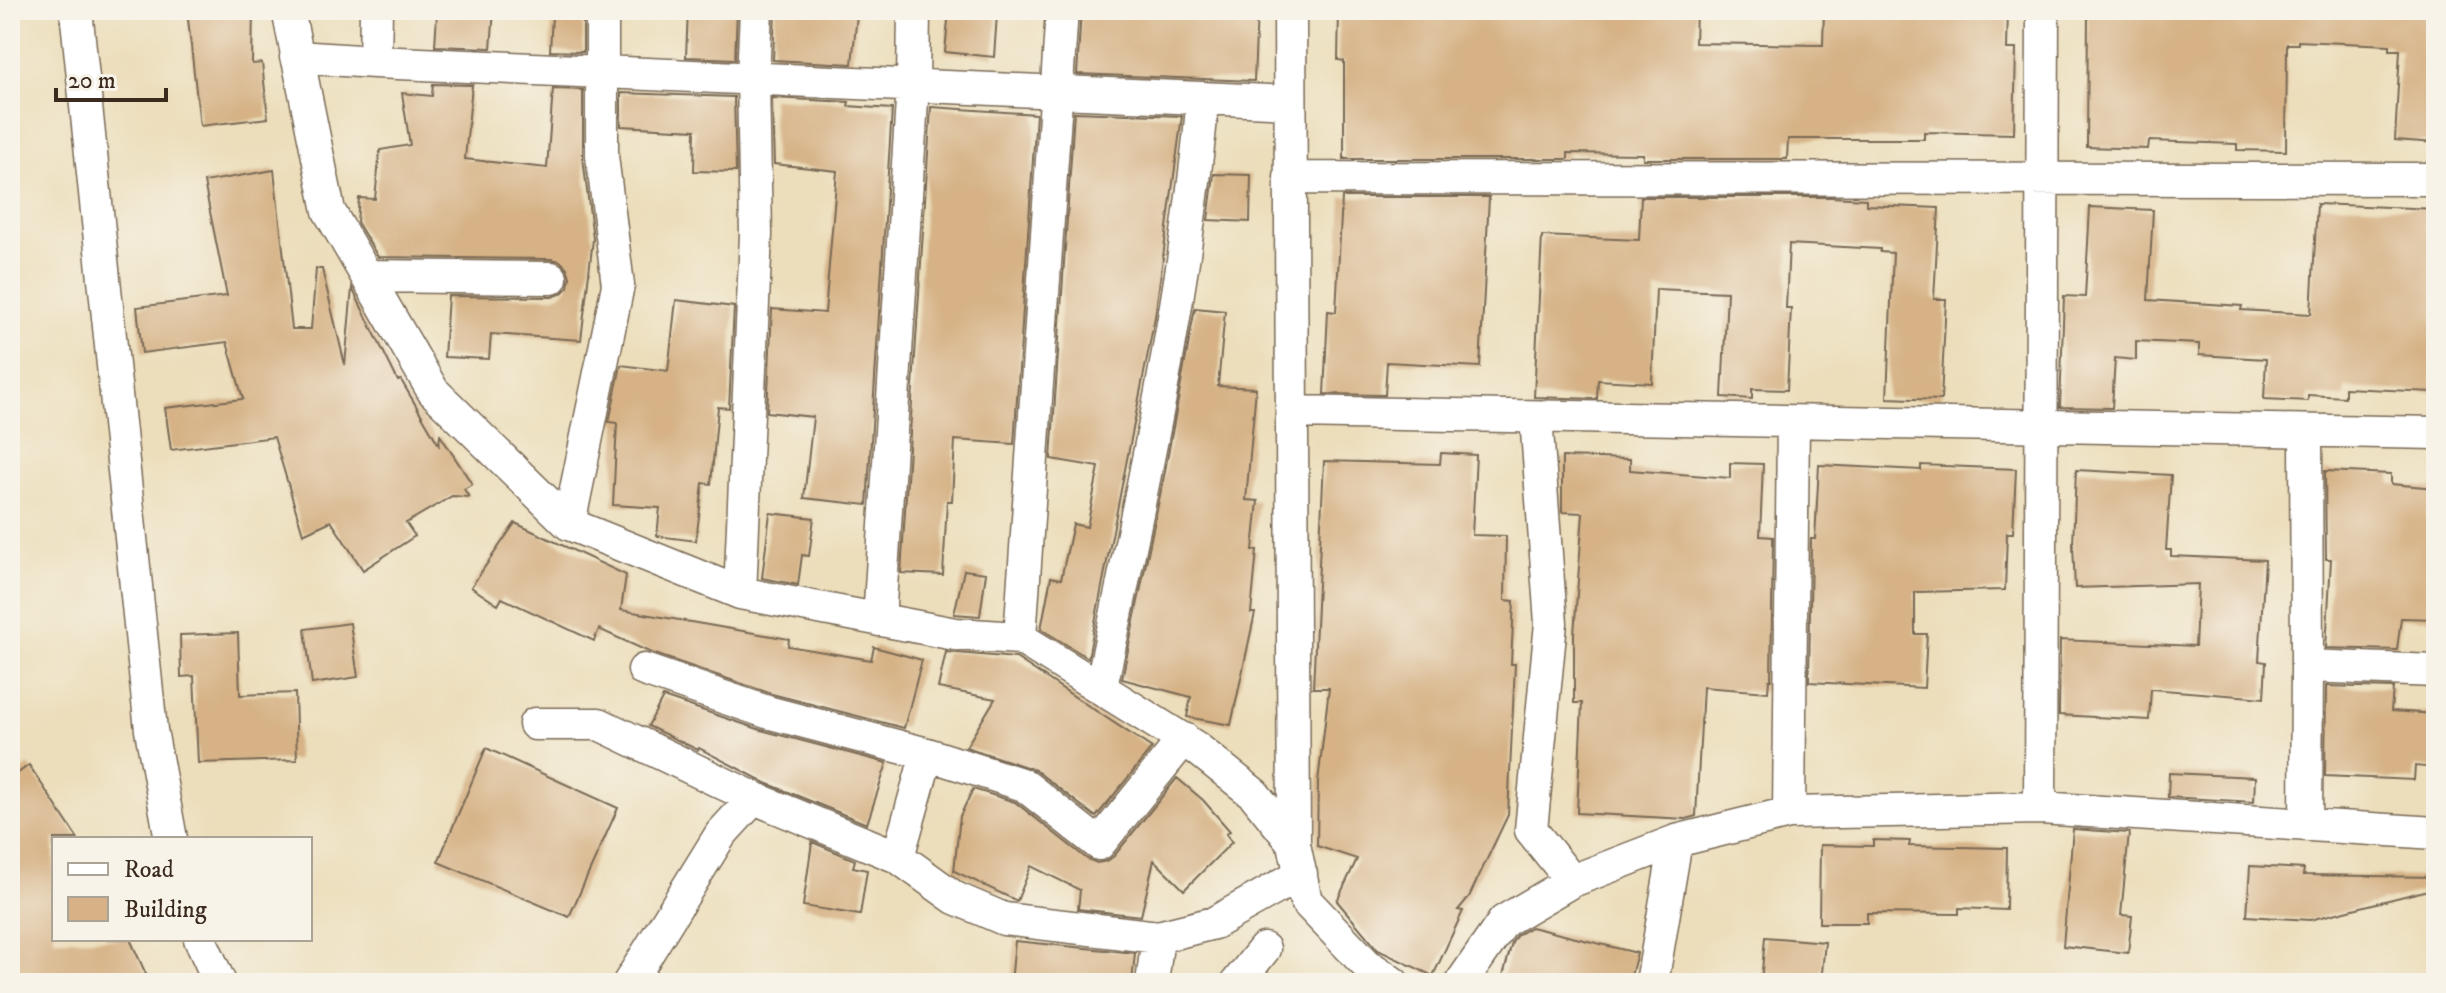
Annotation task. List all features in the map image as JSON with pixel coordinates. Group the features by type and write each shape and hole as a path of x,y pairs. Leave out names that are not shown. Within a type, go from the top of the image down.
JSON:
{"street":[{"path":"76,10 151,730 171,837"},
{"path":"288,10 329,211 433,391 569,524 740,593 955,634 1020,638 1184,739 1254,794 1298,859"},
{"path":"375,62 376,10"},
{"path":"569,524 618,285 602,156 602,10"},
{"path":"740,593 756,235 753,78 756,10"},
{"path":"879,620 913,85 914,10"},
{"path":"1020,638 1062,10"},
{"path":"1290,10 1298,859 1306,901 1366,964 1393,983"},
{"path":"2040,808 2043,10"},
{"path":"296,57 1290,102"},
{"path":"1101,687 1151,451 1195,189 1203,98"},
{"path":"1290,178 2436,179"},
{"path":"367,276 551,278"},
{"path":"1293,412 2436,433"},
{"path":"1536,417 1551,623 1531,830 1572,881"},
{"path":"1789,813 1793,422"},
{"path":"2306,431 2306,823"},
{"path":"2307,666 2436,671"},
{"path":"644,670 767,712 927,754 1024,785 1099,844 1184,739"},
{"path":"535,724 599,724 754,798 898,857 955,898 1004,919 1158,937 1214,923 1298,859"},
{"path":"898,857 927,754"},
{"path":"629,983 721,834 754,798"},
{"path":"1461,983 1504,921 1572,881 1676,841 1789,813 2040,808 2436,833"},
{"path":"1652,983 1676,841"},
{"path":"1152,983 1158,937"},
{"path":"201,941 220,983"},
{"path":"1237,983 1264,949"}],"building":[{"path":"187,10 253,10 252,64 262,63 268,118 200,126"},
{"path":"463,10 494,10 491,48 435,46 437,14 463,16"},
{"path":"688,10 737,10 735,59 686,57"},
{"path":"775,10 857,14 852,64 773,60"},
{"path":"949,10 997,14 994,57 945,52"},
{"path":"1081,10 1257,10 1254,81 1077,74"},
{"path":"1339,10 1696,10 1695,43 1823,45 1824,10 2008,10 2007,49 2016,49 2014,134 1924,132 1924,139 1788,139 1787,159 1643,159 1643,154 1568,153 1568,159 1344,159 1344,61 1338,60"},
{"path":"2088,10 2436,10 2436,143 2395,140 2400,50 2390,50 2390,45 2298,41 2298,44 2287,44 2286,151 2237,150 2237,144 2149,141 2148,149 2087,147"},
{"path":"552,15 583,18 583,52 550,51"},
{"path":"433,84 472,85 465,159 547,168 553,89 583,90 583,158 593,239 581,340 491,334 489,359 444,357 448,296 552,297 568,287 570,277 567,268 560,261 551,259 378,257 357,222 359,198 375,199 380,150 410,145 402,93 432,96"},
{"path":"621,93 734,97 736,172 694,171 695,130 621,126"},
{"path":"772,98 849,102 848,106 892,109 867,505 804,498 813,417 767,412 772,309 825,313 837,171 774,164"},
{"path":"931,107 1036,114 1014,444 955,440 952,501 947,501 943,575 901,573"},
{"path":"1074,112 1182,116 1155,317 1088,658 1041,629 1051,577 1061,579 1073,524 1087,527 1099,467 1051,459"},
{"path":"274,170 292,329 311,329 316,269 322,269 345,365 352,288 398,381 401,380 439,445 440,435 472,484 464,489 469,497 452,496 406,523 415,536 363,570 331,521 303,534 274,437 171,450 165,408 243,399 227,342 142,353 137,307 227,296 204,182"},
{"path":"1214,174 1251,175 1250,222 1208,220"},
{"path":"1342,197 1489,197 1480,367 1387,362 1385,395 1324,394 1328,311 1336,312"},
{"path":"1641,197 1831,197 1866,199 1866,205 1939,208 1934,299 1946,299 1941,400 1887,398 1893,253 1880,252 1880,249 1789,244 1786,308 1791,308 1787,390 1752,389 1752,399 1722,397 1727,292 1656,289 1652,383 1598,380 1597,399 1534,397 1542,236 1639,240"},
{"path":"2317,204 2436,209 2433,392 2345,388 2345,397 2308,395 2308,401 2264,399 2266,359 2199,355 2199,344 2136,341 2136,360 2115,358 2112,408 2060,407 2064,296 2085,297 2090,207 2153,210 2148,300 2311,314"},
{"path":"676,300 734,307 729,408 718,407 711,484 703,483 696,541 657,536 660,508 613,505 617,423 609,422 621,365 668,371"},
{"path":"1195,308 1225,311 1218,386 1256,388 1246,500 1258,501 1251,613 1255,613 1231,725 1187,717 1191,697 1122,679"},
{"path":"1441,453 1476,455 1472,535 1506,536 1505,600 1514,601 1511,664 1515,664 1508,815 1469,897 1458,910 1463,911 1433,976 1378,950 1337,901 1357,859 1317,846 1318,782 1329,688 1313,688 1324,461 1440,464"},
{"path":"1562,457 1630,459 1630,470 1730,478 1730,463 1763,464 1760,536 1773,537 1771,680 1768,692 1703,687 1696,816 1686,819 1577,813 1582,703 1574,703 1574,634 1583,513 1562,512"},
{"path":"1819,465 1921,470 1921,465 2016,469 2013,533 2007,533 2005,590 1915,592 1915,634 1927,634 1924,688 1809,682 1811,539 1815,539"},
{"path":"2076,470 2171,475 2166,550 2171,550 2171,556 2265,560 2259,661 2266,662 2264,698 2151,689 2149,720 2059,715 2060,640 2195,646 2198,584 2075,588"},
{"path":"2325,471 2391,474 2391,484 2436,488 2436,619 2401,618 2397,650 2326,648 2331,559 2326,559"},
{"path":"770,513 814,518 809,556 802,555 798,585 762,578"},
{"path":"515,523 626,575 621,610 789,639 788,646 871,660 874,647 922,660 904,728 772,694 649,652 599,629 594,641 502,598 498,605 471,587"},
{"path":"964,570 986,573 980,616 954,614"},
{"path":"350,623 358,677 312,684 305,629"},
{"path":"238,633 240,695 295,693 297,760 198,763 194,676 181,677 180,635"},
{"path":"946,652 1016,658 1152,748 1096,817 1035,770 966,747 995,699 938,688"},
{"path":"2326,686 2393,688 2391,711 2436,714 2436,768 2415,766 2414,780 2325,776"},
{"path":"663,697 761,730 887,763 867,824 766,783 648,726"},
{"path":"486,748 618,808 569,917 438,862"},
{"path":"29,765 77,837 52,837 52,941 131,941 150,983 10,983 10,779"},
{"path":"2169,773 2255,777 2254,802 2168,797"},
{"path":"1177,778 1203,800 1230,831 1226,834 1232,842 1184,890 1154,860 1141,916 1078,909 1080,890 1031,866 1017,901 954,871 960,816 973,789 1015,802 1087,859 1097,863 1114,856"},
{"path":"2073,829 2129,833 2121,915 2132,916 2128,953 2063,946"},
{"path":"1873,840 1910,841 1909,846 2007,848 2006,910 1959,908 1959,914 1867,913 1867,923 1819,923 1820,845 1873,846"},
{"path":"812,842 855,860 853,867 867,870 860,915 803,906"},
{"path":"2250,866 2304,869 2303,875 2436,877 2436,888 2310,920 2247,916"},
{"path":"1531,927 1637,953 1629,983 1501,983 1512,943 1517,935"},
{"path":"1765,937 1825,942 1821,983 1761,983"},
{"path":"1015,941 1135,953 1132,983 1011,983"}]}
